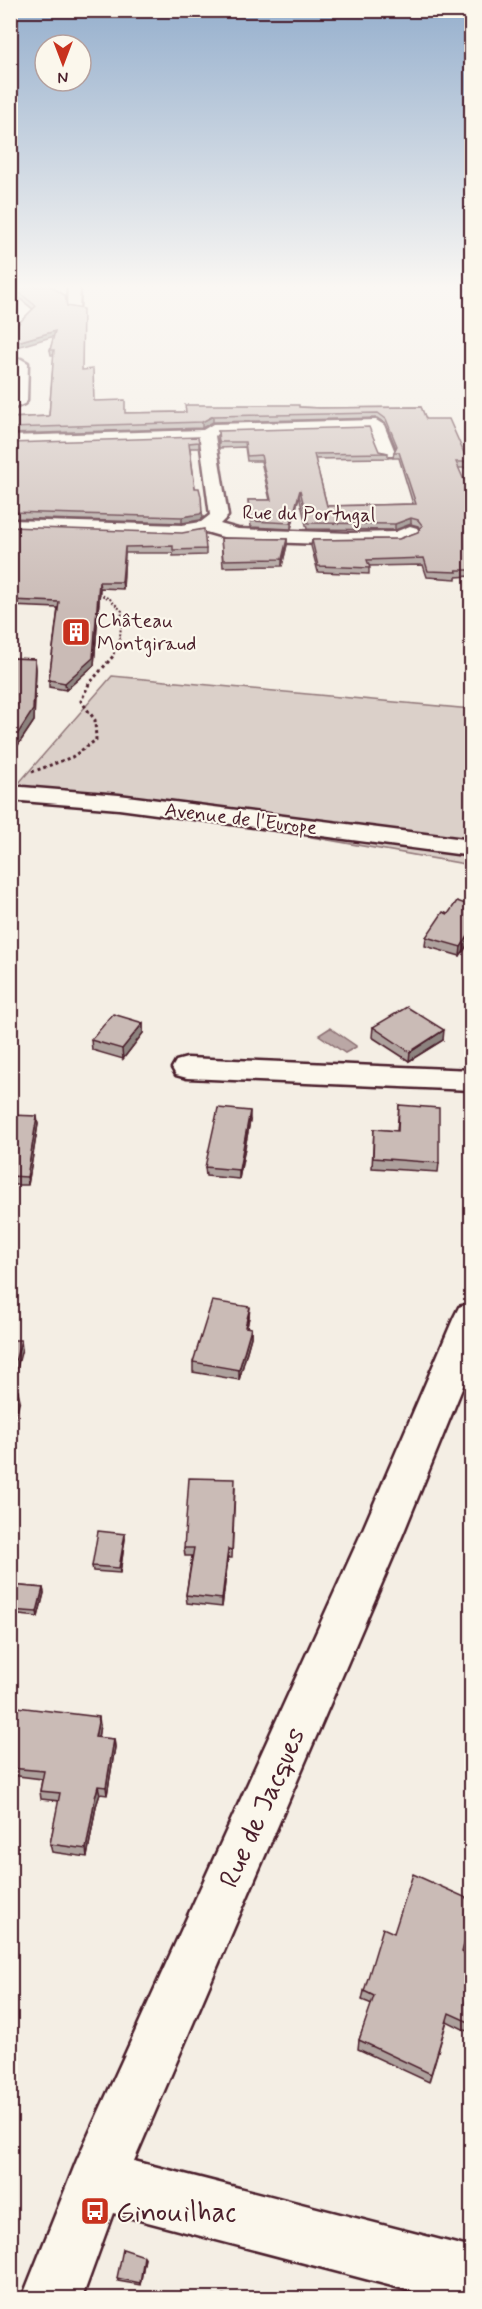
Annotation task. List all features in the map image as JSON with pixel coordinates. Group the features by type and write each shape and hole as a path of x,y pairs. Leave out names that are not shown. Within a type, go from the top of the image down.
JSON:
{"street":[{"path":"10,405 19,401 19,394"},
{"path":"10,441 207,435 213,429 376,425 387,452"},
{"name":"Rue du Portugal","path":"207,435 219,516 207,526"},
{"name":"Rue du Portugal","path":"10,525 182,531 207,526 237,535 339,538 399,537 410,532"},
{"name":"Avenue de l'Europe","path":"18,784 119,802 471,848"},
{"path":"187,1068 471,1080"},
{"name":"Rue de Jacques","path":"51,2298 97,2180 382,1534 471,1317"},
{"path":"97,2180 471,2278"}],"path":[{"path":"18,784 72,757 96,740 95,720 81,701 86,685 111,661 119,645 122,611 104,594 93,591"}],"shaded area":[{"path":"112,676 471,709 471,865 232,823 82,806 11,802 11,792"},
{"path":"330,1028 356,1047 345,1053 319,1035"}],"building":[{"path":"51,394 94,394 94,401 125,400 125,413 186,412 185,405 299,405 299,407 320,408 421,407 426,419 449,419 468,462 456,462 471,496 471,570 428,571 424,558 367,560 370,568 318,566 312,540 399,539 418,532 422,525 418,520 411,518 395,524 308,523 300,490 291,523 251,521 248,500 271,500 261,455 247,456 245,442 219,442 218,431 369,427 379,451 388,453 314,454 327,506 416,504 399,452 394,452 397,446 386,419 378,413 213,416 202,422 10,428 10,418 49,416"},
{"path":"198,437 199,442 189,443 195,488 199,488 201,496 202,512 200,514 182,517 10,512 10,443"},
{"path":"10,527 182,533 204,529 206,549 173,550 173,546 125,547 122,582 99,582 93,658 65,683 49,680 59,602 10,600"},
{"path":"221,538 287,539 282,559 223,560"},
{"path":"10,658 35,659 33,710 13,741 10,741"},
{"path":"457,901 471,906 471,932 461,947 426,937 443,912 448,914"},
{"path":"407,1007 444,1030 410,1052 373,1027"},
{"path":"113,1014 143,1023 122,1049 91,1040"},
{"path":"399,1105 439,1108 439,1163 373,1158 374,1129 398,1131"},
{"path":"218,1108 250,1111 239,1170 205,1167"},
{"path":"10,1115 37,1116 27,1177 10,1176"},
{"path":"212,1301 250,1307 245,1327 251,1328 239,1370 193,1362"},
{"path":"10,1340 21,1340 10,1380"},
{"path":"10,1390 18,1391 10,1424"},
{"path":"189,1478 235,1479 232,1550 228,1549 222,1599 186,1595 194,1548 184,1548"},
{"path":"98,1531 125,1534 119,1568 92,1566"},
{"path":"10,1585 43,1588 37,1612 10,1610"},
{"path":"17,1707 99,1717 95,1737 114,1739 106,1787 98,1786 86,1849 50,1844 60,1793 40,1791 44,1771 10,1768 10,1736"},
{"path":"413,1874 471,1900 471,1919 462,1952 471,1956 471,2023 449,2013 431,2074 359,2040 374,1996 364,1991 383,1928 394,1933"},
{"path":"123,2249 144,2256 140,2283 117,2278"}],"place":[{"name":"Château Montgiraud","path":"76,632"},
{"name":"Ginouilhac","path":"95,2211"}]}
